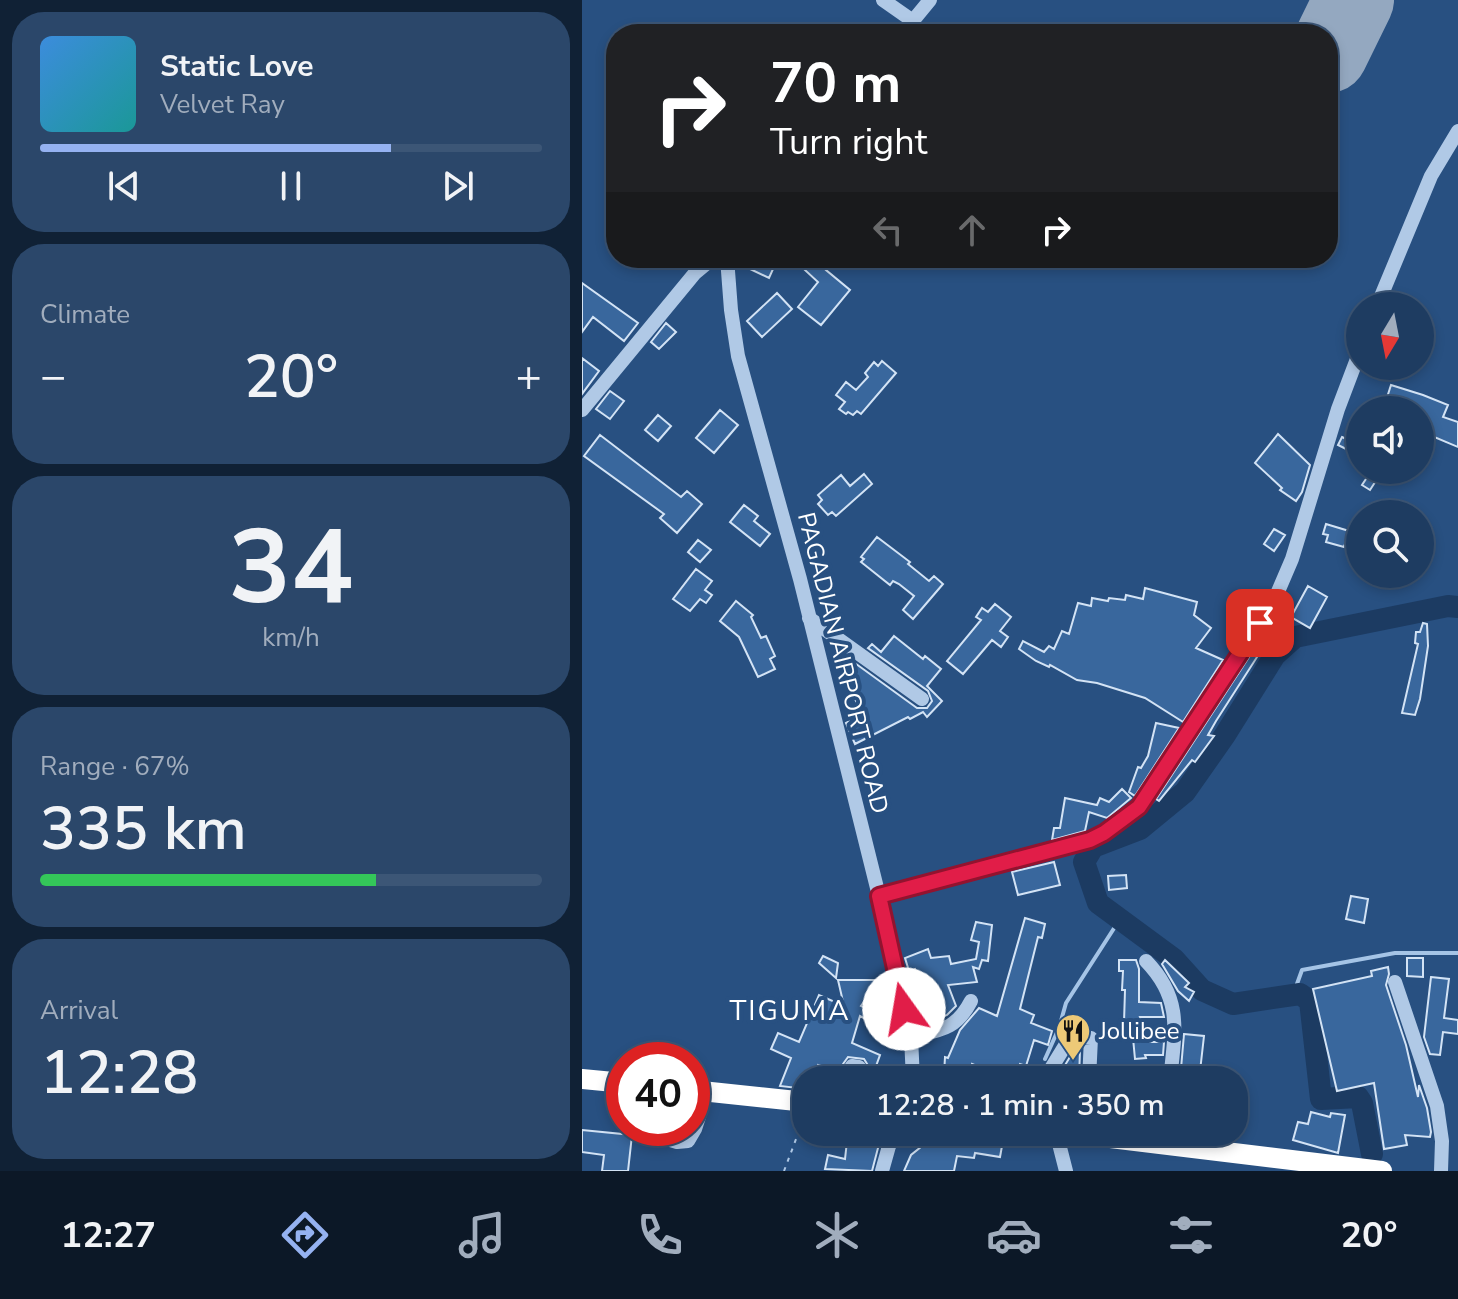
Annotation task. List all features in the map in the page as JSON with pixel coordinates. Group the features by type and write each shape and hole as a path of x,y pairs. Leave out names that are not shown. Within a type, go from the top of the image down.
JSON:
{"highway":[{"path":"582,1079 606,1081"},
{"path":"710,1092 792,1101"},
{"path":"1194,1146 1293,1166 1382,1171"}],"street":[{"path":"883,0 913,21"},
{"path":"910,24 930,0"},
{"path":"1383,292 1431,176 1458,131"},
{"path":"582,410 701,268"},
{"name":"PAGADIAN AIRPORT ROAD","path":"728,268 738,356 809,618 879,896 911,1037 912,1066"},
{"path":"879,896 1090,840 1139,807 1274,601 1292,559 1349,380"},
{"path":"809,618 922,699"},
{"path":"1146,961 1163,981 1173,1005 1175,1025 1171,1066"},
{"path":"1395,982 1437,1106 1442,1141 1441,1171"},
{"path":"911,1037 952,1026 964,1015 971,1001"},
{"path":"1053,1066 1071,1036 1091,1038 1090,1066"},
{"path":"882,1171 889,1146"},
{"path":"889,1171 894,1146"},
{"path":"1061,1146 1066,1171"}],"path":[{"path":"784,1171 793,1146"}],"building":[{"path":"750,268 774,268 769,278"},
{"path":"803,268 828,268 826,270 850,290 821,325 798,307 818,282"},
{"path":"582,283 638,323 624,341 593,317 582,332"},
{"path":"777,293 792,309 762,337 747,321"},
{"path":"666,323 676,332 659,349 651,342"},
{"path":"582,358 599,371 582,394"},
{"path":"882,361 896,373 861,414 857,411 853,415 846,414 839,409 845,402 836,395 846,382 856,390 868,377 865,373 874,362 878,366"},
{"path":"1391,385 1426,396 1387,396"},
{"path":"610,391 624,401 610,419 596,409"},
{"path":"1434,399 1448,405 1443,417 1458,422 1458,447 1434,437"},
{"path":"720,410 738,425 714,453 696,438"},
{"path":"658,415 671,426 658,441 645,430"},
{"path":"1278,434 1310,465 1296,501 1280,490 1282,488 1255,463"},
{"path":"600,435 681,497 687,491 702,504 677,533 660,518 664,514 584,456"},
{"path":"1342,437 1346,439 1346,449 1338,445"},
{"path":"864,474 872,484 836,516 832,512 828,515 818,504 822,500 818,495 841,475 850,486"},
{"path":"744,505 758,516 754,521 770,534 760,546 730,522"},
{"path":"1326,524 1346,530 1344,547 1326,542 1328,535 1323,534"},
{"path":"1274,529 1285,535 1274,551 1264,544"},
{"path":"877,537 929,581 934,576 943,584 913,619 903,610 914,596 893,581 890,585 861,562 864,559 861,557"},
{"path":"698,540 711,550 700,562 688,552"},
{"path":"696,569 712,581 705,590 712,595 706,603 700,599 690,611 673,599"},
{"path":"1308,586 1327,597 1310,628 1291,617"},
{"path":"1145,588 1197,602 1194,615 1211,628 1196,648 1223,660 1183,722 1145,698 1077,680 1036,661 1019,649 1023,641 1044,652 1049,646 1054,649 1062,631 1069,634 1078,603 1091,606 1092,598 1125,600 1126,595 1143,599"},
{"path":"736,601 753,615 751,617 761,638 766,636 775,656 770,659 775,669 758,677 739,637 720,621"},
{"path":"995,604 1011,617 1000,631 1008,637 1001,647 992,640 963,674 947,661 981,620 976,617 982,608 988,612"},
{"path":"1423,623 1427,624 1428,646 1420,699 1415,715 1402,713 1418,644 1415,643 1416,632 1420,632"},
{"path":"894,636 941,669 927,686 942,701 927,717 923,712 910,719 908,717 855,744 846,723 863,714 854,697 849,700 838,654 841,653 917,708 927,708 932,701 928,691 868,648 872,644 881,652"},
{"path":"1253,651 1259,654 1208,735 1214,736 1159,801 1156,799"},
{"path":"1156,723 1179,728 1135,796 1129,792 1138,767 1141,768 1148,756"},
{"path":"1122,789 1131,798 1107,818 1089,812 1085,831 1052,840 1054,828 1060,828 1065,798 1097,805 1100,798 1109,802"},
{"path":"1054,862 1060,885 1018,895 1012,872"},
{"path":"1126,875 1127,888 1109,890 1108,876"},
{"path":"1351,896 1368,899 1364,923 1346,919"},
{"path":"1025,918 1045,924 1042,938 1038,937 1020,1009 1034,1015 1031,1023 1052,1031 1048,1045 1034,1040 1026,1066 944,1066 945,1057 948,1058 960,1030 979,1008 997,1016"},
{"path":"976,922 992,925 988,961 982,960 979,969 973,967 977,982 948,985 956,1006 947,1015 927,1023 920,994 923,993 915,969 909,971 905,958 928,949 931,958 949,956 951,964 976,959 979,942 971,940"},
{"path":"823,956 838,963 836,978 819,963"},
{"path":"1407,958 1423,958 1423,977 1407,976"},
{"path":"1119,960 1136,960 1139,1002 1161,1003 1164,1017 1140,1017 1150,1042 1164,1042 1163,1055 1145,1055 1146,1058 1135,1059 1133,1038 1130,1038 1124,1023 1125,990 1122,990 1123,971 1119,971"},
{"path":"1165,960 1189,983 1185,987 1194,992 1189,1001 1178,991 1162,964"},
{"path":"1388,967 1386,985 1406,1045 1418,1097 1419,1085 1427,1108 1431,1132 1430,1137 1405,1135 1407,1145 1384,1149 1374,1083 1337,1091 1313,989 1372,976 1371,971"},
{"path":"1431,977 1449,979 1444,1018 1458,1020 1458,1034 1443,1032 1440,1055 1430,1054 1424,1037"},
{"path":"838,980 875,980 875,987 861,1006 875,1013 871,1022 860,1016 852,1043 880,1055 876,1066 868,1066 864,1059 848,1057 842,1066 792,1066 792,1087 780,1086 791,1058 771,1049 778,1033 799,1042 819,995 844,1006"},
{"path":"1184,1034 1204,1036 1201,1066 1181,1066"},
{"path":"1076,1047 1080,1049 1079,1066 1064,1066"},
{"path":"1311,1112 1330,1117 1331,1113 1345,1115 1338,1153 1293,1140 1298,1122 1308,1124"},
{"path":"582,1130 606,1132 606,1146 631,1146 628,1171 602,1171 604,1155 582,1152"},
{"path":"846,1146 878,1148 872,1171 825,1169 828,1155 845,1159"},
{"path":"1002,1146 1000,1157 975,1153 974,1158 957,1156 954,1171 904,1171 911,1155 921,1147"}],"waterway":[{"path":"1372,1154 1362,1103 1358,1097 1321,1099 1310,1001 1300,994 1233,1004 1202,990 1174,959 1098,903 1084,862 1093,847 1140,829 1185,792 1275,655 1295,637 1448,606 1458,607"},
{"path":"1045,1059 1066,1003 1120,919"},
{"path":"1293,995 1302,970 1395,953 1458,953"}],"runway":[{"path":"1338,33 1354,0"}],"place":[{"name":"Jollibee","path":"1073,1062"}],"district":[{"name":"TIGUMA","path":"790,1010"}],"route":[{"path":"904,1009 879,896 1090,840 1104,833 1139,807 1260,623"}]}
